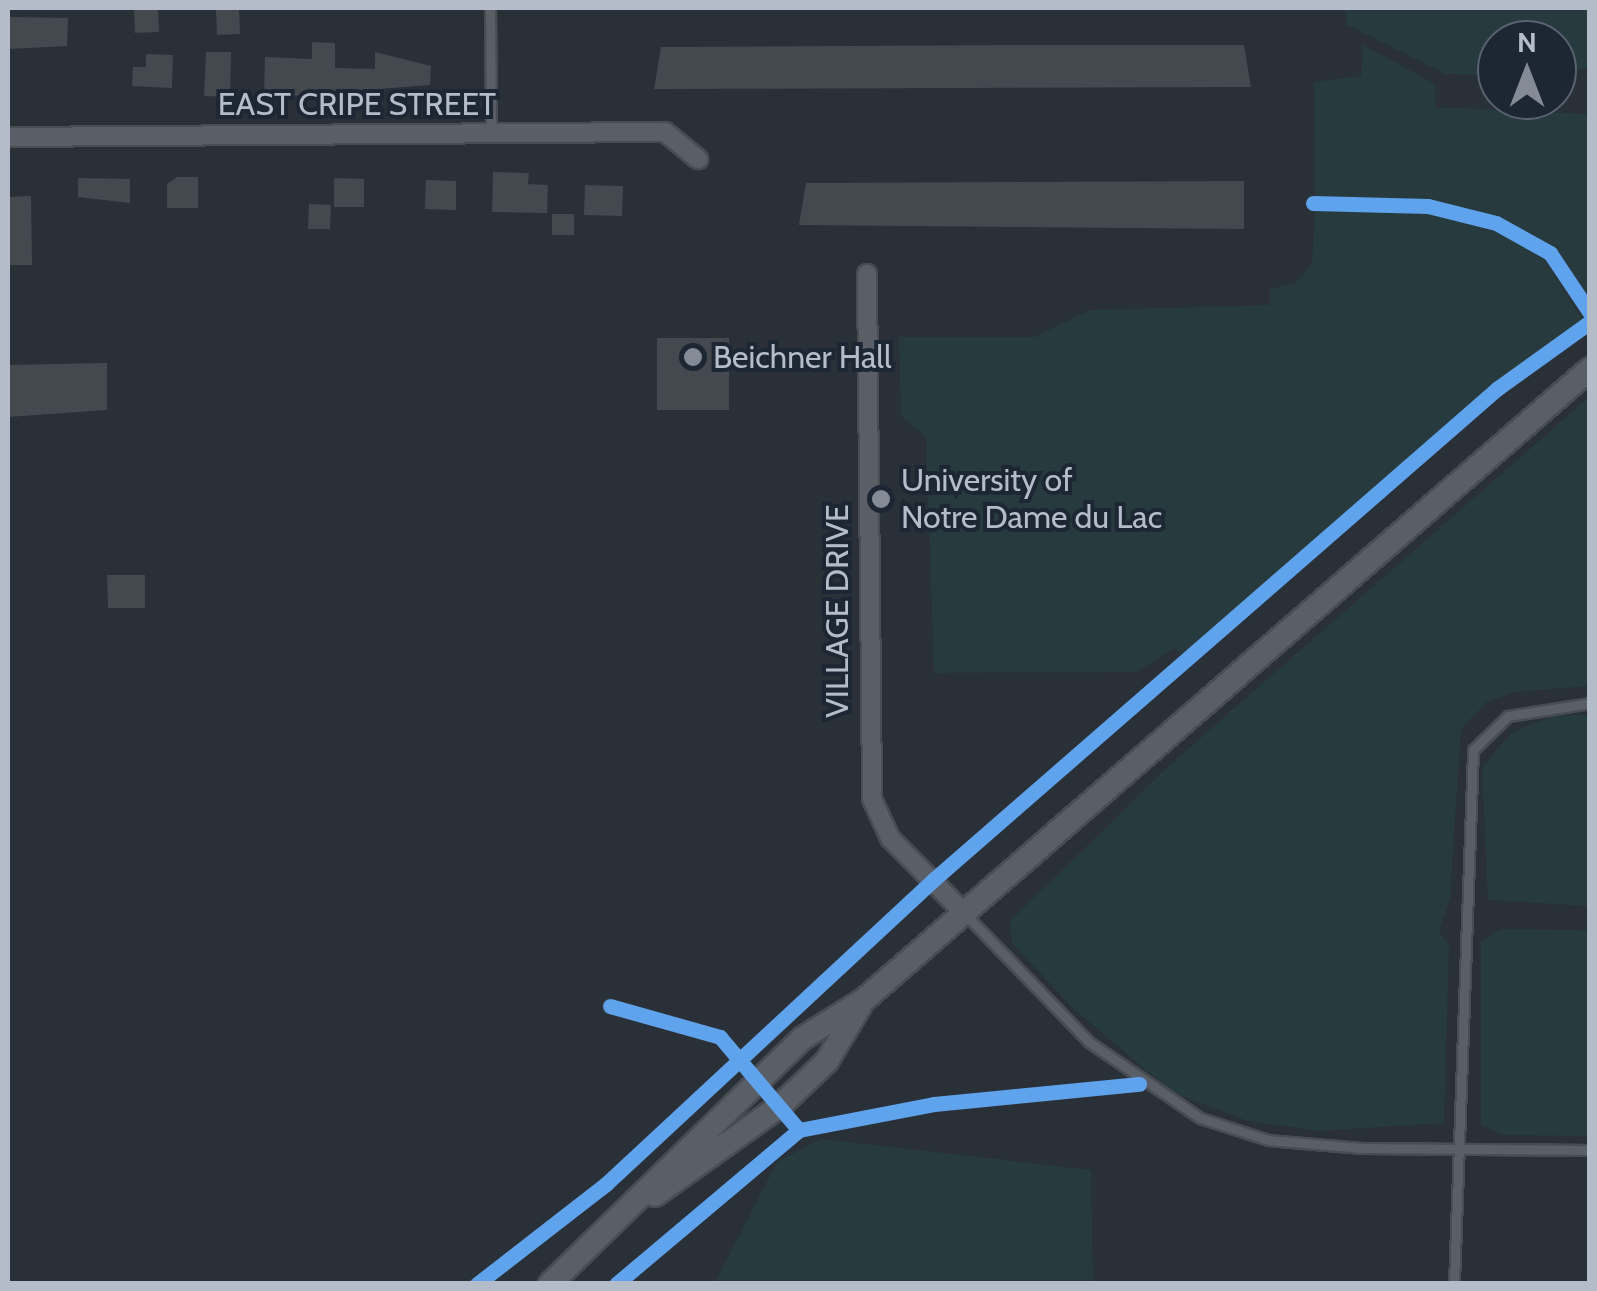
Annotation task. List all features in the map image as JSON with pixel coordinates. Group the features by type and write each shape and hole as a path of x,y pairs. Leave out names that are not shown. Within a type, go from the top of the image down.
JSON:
{"street":[{"name":"EAST CRIPE STREET","path":"8,137 664,132 698,159"},
{"name":"VILLAGE DRIVE","path":"866,274 872,798 890,838 965,914"},
{"path":"550,1284 644,1202 759,1078 864,999 965,914 1590,369"},
{"path":"644,1202 708,1166 781,1105 826,1061 864,999"}],"lane":[{"path":"490,8 491,134"},
{"path":"1454,1284 1462,1147 1473,750 1508,716 1590,704"},
{"path":"965,914 1089,1042 1200,1118 1268,1140 1590,1150"}],"green space":[{"path":"1346,8 1589,8 1589,68 1577,70 1577,20 1477,20 1477,75 1446,74 1346,24"},
{"path":"1363,45 1435,84 1436,107 1477,109 1477,120 1577,120 1577,113 1589,114 1589,305 1561,258 1509,222 1418,200 1315,197 1314,82 1361,76"},
{"path":"1315,209 1427,212 1511,236 1540,252 1582,319 1463,409 1185,659 1175,648 1136,672 934,673 926,438 901,415 899,337 1035,337 1090,310 1270,305 1270,289 1295,283 1312,264"},
{"path":"1589,397 1589,686 1515,692 1488,701 1461,729 1450,897 1439,932 1449,945 1444,1123 1319,1131 1248,1121 1172,1092 1075,1010 1012,943 1010,921 1172,763"},
{"path":"1554,715 1589,715 1589,906 1488,900 1482,768 1511,733"},
{"path":"1501,929 1589,930 1589,1136 1504,1135 1481,1125 1481,942"},
{"path":"821,1139 1091,1170 1093,1283 715,1283 777,1162"}],"building":[{"path":"134,9 158,9 159,32 135,33"},
{"path":"239,9 240,34 217,35 216,10"},
{"path":"8,17 68,18 67,46 8,49"},
{"path":"312,42 335,43 335,68 375,69 375,52 431,66 430,85 264,98 265,57 312,59"},
{"path":"1244,45 1251,87 654,89 661,47"},
{"path":"206,52 231,52 230,97 204,96"},
{"path":"146,54 173,55 172,88 132,86 133,67 146,67"},
{"path":"493,172 529,173 528,184 548,185 547,213 492,212"},
{"path":"177,177 198,177 198,208 167,208 167,184"},
{"path":"78,178 130,179 130,203 78,197"},
{"path":"334,178 364,179 364,207 334,207"},
{"path":"426,180 456,181 456,210 425,209"},
{"path":"1244,181 1244,229 799,225 806,183"},
{"path":"585,185 623,186 622,216 584,215"},
{"path":"31,196 32,265 8,265 8,197"},
{"path":"309,204 331,205 330,229 308,229"},
{"path":"552,214 574,214 574,235 552,235"},
{"name":"Beichner Hall","path":"657,338 729,338 729,410 657,410"},
{"path":"107,363 107,410 8,417 8,365"},
{"path":"107,575 145,575 145,608 108,608"}],"cycle path":[{"path":"1313,203 1428,206 1496,223 1550,253 1590,313"},
{"path":"477,1284 606,1184 932,881 1498,388 1590,322"},
{"path":"610,1006 720,1037 799,1130 616,1284"},
{"path":"799,1130 934,1104 1139,1084"}],"place":[{"name":"Beichner Hall","path":"693,357"},
{"name":"University of Notre Dame du Lac","path":"881,499"}]}
